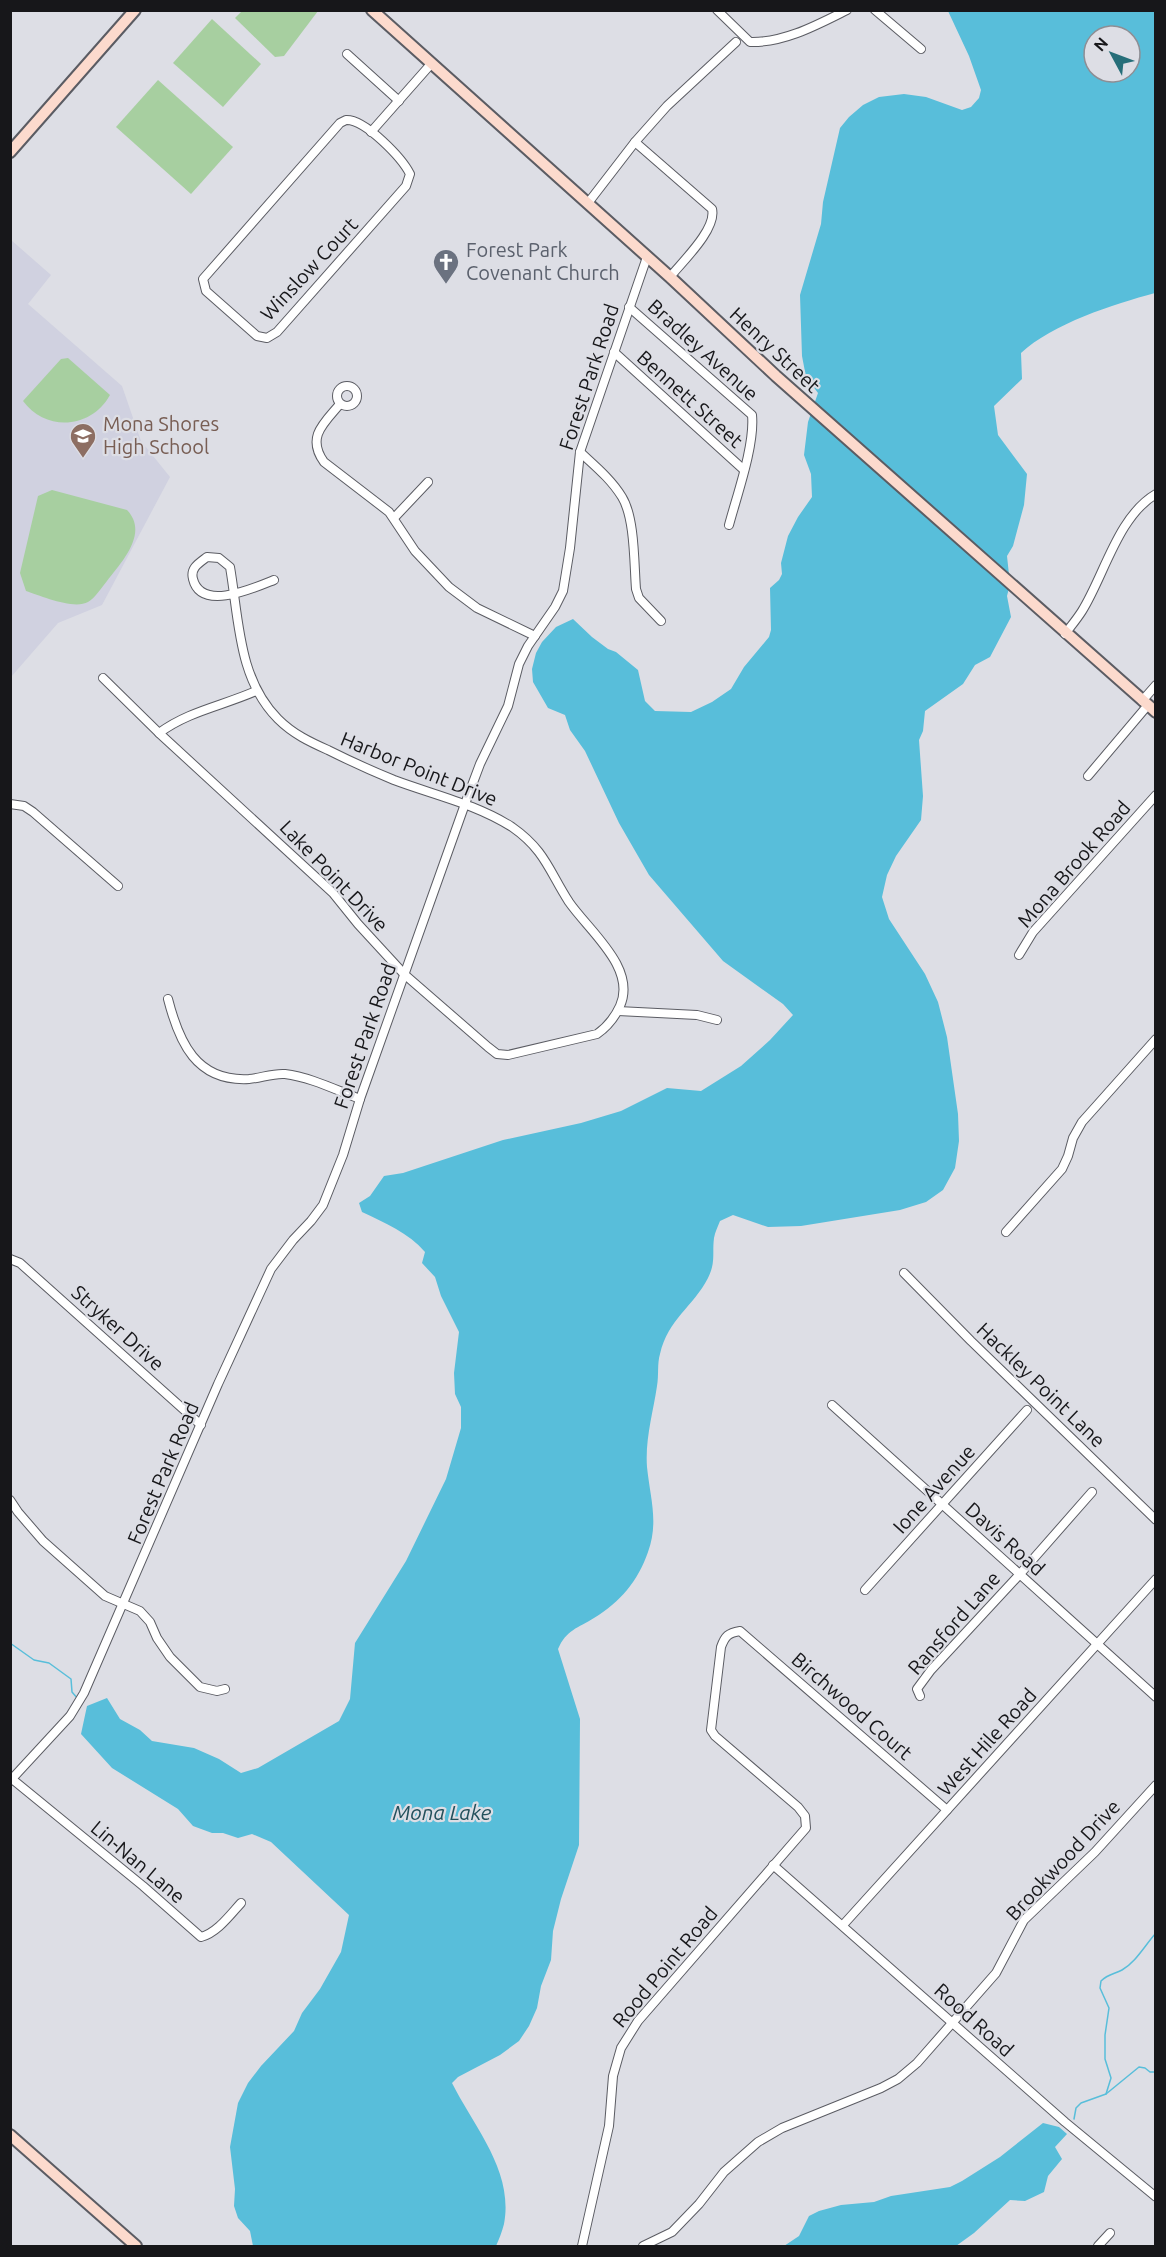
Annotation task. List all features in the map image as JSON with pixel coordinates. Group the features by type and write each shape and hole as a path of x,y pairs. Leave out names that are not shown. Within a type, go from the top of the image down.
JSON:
{"street":[{"path":"10,152 135,10"},
{"name":"Henry Street","path":"372,10 670,277 776,376 1148,706"},
{"path":"717,10 750,42 765,42 795,34 847,10"},
{"path":"875,10 921,49"},
{"path":"588,203 635,142 667,106 736,42"},
{"path":"347,54 399,101"},
{"path":"371,132 431,64"},
{"name":"Winslow Court","path":"352,120 371,132 404,162 410,174 406,186 277,332 267,338 257,336 206,291 203,279 340,123 352,120"},
{"path":"635,142 712,209 713,214 707,233 670,277"},
{"name":"Forest Park Road","path":"11,1780 73,1711 84,1693 271,1269 322,1205 343,1155 360,1099 465,804 480,764 508,706 519,664 555,608 563,591 580,453 628,307 647,257"},
{"name":"Bradley Avenue","path":"628,307 752,416 753,425 744,470 729,525"},
{"name":"Bennett Street","path":"614,352 744,470"},
{"path":"340,404 319,430 315,441 316,452 333,470 379,503 394,518 414,551 449,587 477,608 535,636"},
{"path":"580,453 607,476 624,498 632,524 636,590 639,598 661,621"},
{"path":"394,518 428,482"},
{"path":"1065,634 1083,611 1123,530 1142,504 1155,494"},
{"path":"159,734 176,720 256,691 241,639 233,593 230,567 219,558 207,557 194,567 192,574 197,590 212,597 233,593 249,590 274,580"},
{"name":"Lake Point Drive","path":"103,678 159,734 333,893 404,974 497,1054 508,1055 597,1034 618,1011"},
{"path":"1088,776 1148,706 1155,685"},
{"name":"Harbor Point Drive","path":"256,691 279,719 297,735 395,780 465,804 510,826 536,846 546,859 568,900 618,966 624,992 618,1011"},
{"name":"Mona Brook Road","path":"1019,955 1033,932 1155,795"},
{"path":"10,804 24,806 118,886"},
{"path":"168,999 183,1044 190,1054 210,1070 236,1078 250,1079 284,1074 360,1099"},
{"path":"618,1011 697,1015 717,1020"},
{"path":"1006,1232 1065,1164 1072,1138 1082,1122 1155,1039"},
{"name":"Stryker Drive","path":"10,1259 20,1263 201,1425"},
{"name":"Hackley Point Lane","path":"904,1273 1155,1520"},
{"name":"Davis Road","path":"832,1405 1098,1643 1155,1697"},
{"name":"Ione Avenue","path":"865,1590 1027,1410"},
{"name":"Ransford Lane","path":"920,1696 917,1689 930,1670 1020,1574 1092,1492"},
{"path":"10,1500 18,1512 56,1553 105,1596 141,1611 170,1657 200,1687 217,1691 225,1689"},
{"name":"West Hile Road","path":"843,1925 1155,1580"},
{"name":"Birchwood Court","path":"732,1632 741,1631 947,1810"},
{"name":"Rood Point Road","path":"582,2247 609,2126 614,2076 621,2048 638,2021 806,1828 806,1816 798,1807 715,1736 711,1730 721,1647 725,1637 732,1632"},
{"name":"Lin-Nan Lane","path":"11,1780 143,1886 201,1936 206,1936 219,1926 241,1903"},
{"name":"Brookwood Drive","path":"643,2247 672,2232 699,2204 723,2172 758,2142 782,2128 898,2079 917,2063 996,1973 1024,1920 1095,1852 1155,1785"},
{"name":"Rood Road","path":"773,1865 1065,2122 1155,2197"},
{"path":"10,2135 136,2247"},
{"path":"1098,2247 1110,2233"}],"shaded area":[{"name":"Mona Shores High School","path":"11,240 51,275 28,304 122,386 141,441 170,477 102,605 58,623 11,677"}],"green space":[{"path":"242,11 318,11 284,56 275,57 235,18"},
{"path":"212,19 261,64 223,107 173,63"},
{"path":"158,80 233,147 191,194 116,127"},
{"path":"68,358 110,395 92,415 80,420 56,422 33,411 23,401 61,359"},
{"path":"52,490 127,510 133,519 134,538 126,556 96,595 82,604 57,601 26,591 20,573 38,496"}],"water":[{"name":"Mona Lake","path":"948,11 1155,11 1155,293 1084,316 1034,343 1021,353 1022,379 994,406 998,435 1027,474 1024,505 1013,546 1007,556 1010,584 1007,596 1011,617 990,657 975,665 963,684 925,711 923,731 919,740 923,796 921,820 896,856 887,875 882,897 889,919 925,974 938,1002 947,1037 958,1114 959,1141 955,1168 943,1190 926,1202 900,1210 801,1226 768,1227 733,1215 720,1221 714,1236 713,1262 708,1278 675,1322 664,1342 659,1358 658,1382 647,1446 653,1520 648,1552 639,1572 620,1598 603,1612 569,1633 558,1649 580,1719 579,1845 553,1931 551,1960 541,1986 537,2008 519,2041 500,2055 458,2077 452,2083 490,2150 503,2186 506,2205 504,2224 496,2246 253,2246 250,2231 238,2218 234,2206 235,2189 230,2147 238,2103 248,2083 294,2031 302,2013 320,1989 341,1952 349,1915 271,1842 252,1834 238,1838 223,1833 212,1833 193,1826 178,1809 112,1768 81,1734 87,1706 107,1698 120,1719 140,1730 152,1741 194,1748 219,1759 241,1773 258,1768 339,1721 350,1699 355,1643 406,1561 446,1479 461,1428 461,1407 455,1394 454,1373 459,1332 441,1296 435,1277 422,1263 425,1252 404,1234 362,1212 359,1203 370,1196 384,1176 403,1173 503,1140 581,1123 621,1111 667,1088 701,1091 741,1066 793,1015 783,1004 723,961 649,875 619,823 585,751 570,730 565,715 548,708 533,682 532,669 536,653 542,642 556,627 573,619 592,637 616,652 638,670 645,701 655,711 691,712 731,689 744,667 769,637 771,630 770,588 782,574 781,563 788,536 812,497 811,474 804,455 808,422 818,393 806,377 802,356 800,295 821,224 823,202 840,128 863,105 879,97 904,94 926,97 962,110 971,107 979,98 981,90 969,56"},
{"path":"1043,2123 1059,2127 1067,2134 1055,2147 1062,2159 1048,2176 1044,2192 1025,2201 1010,2200 956,2246 784,2246 799,2236 809,2216 819,2211 841,2205 874,2202 891,2196 950,2187 1000,2157"}],"waterway":[{"path":"10,1643 34,1660 49,1663 71,1679 72,1692 78,1699"},
{"path":"1106,2094 1111,2078 1105,2059 1105,2035 1109,2008 1100,1988 1101,1981 1127,1967 1156,1933"},
{"path":"1074,2119 1076,2108 1081,2103 1106,2094 1139,2067 1156,2072"}],"place":[{"name":"Forest Park Covenant Church","path":"446,285"},
{"name":"Mona Shores High School","path":"83,459"}]}
